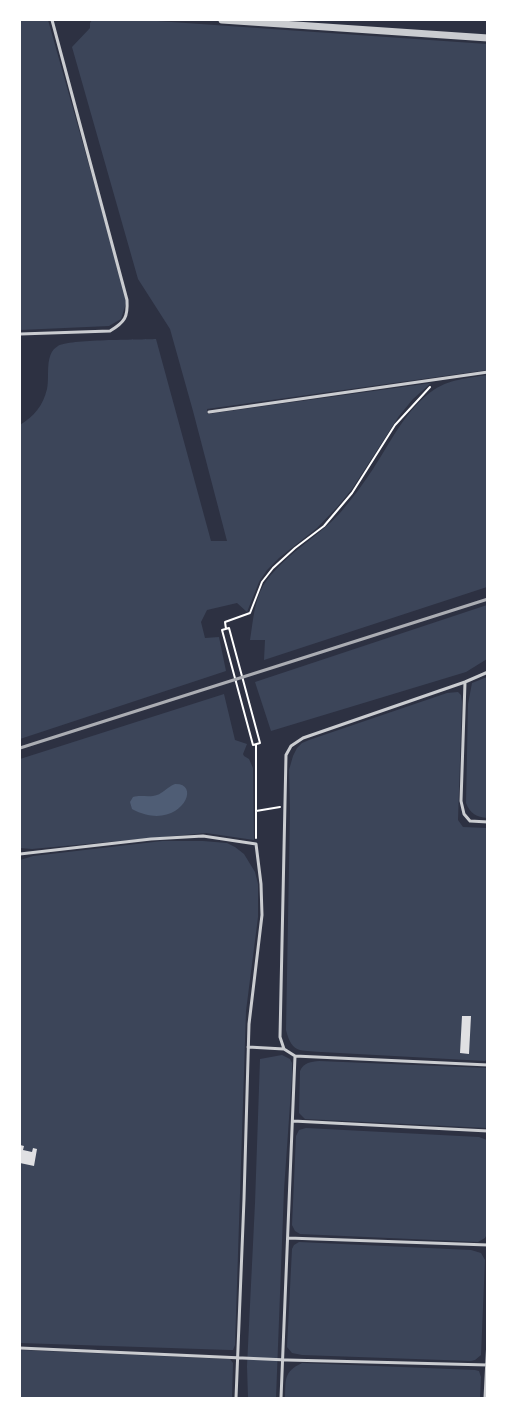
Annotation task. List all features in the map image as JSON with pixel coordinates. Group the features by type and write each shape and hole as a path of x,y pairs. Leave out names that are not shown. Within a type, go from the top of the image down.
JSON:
{"street":[{"path":"222,20 488,38"}],"lane":[{"path":"20,334 110,331 125,320 128,310 52,20"},
{"path":"209,412 488,372"},
{"path":"284,1049 280,1036 286,755 291,746 303,738 488,672"},
{"path":"465,682 461,801 464,814 471,821 488,822"},
{"path":"20,854 151,839 203,836 256,844 262,915 249,1024 236,1398"},
{"path":"248,1047 284,1049 295,1056 488,1065"},
{"path":"281,1398 295,1056"},
{"path":"293,1121 488,1131"},
{"path":"288,1238 488,1245"},
{"path":"485,1398 488,1339"},
{"path":"20,1348 282,1360 487,1365"}],"path":[{"path":"256,844 257,744 225,622 250,613 262,582 273,568 324,526 352,493 395,425 439,379"},
{"path":"225,629 257,744"},
{"path":"256,811 285,807"}],"shaded area":[{"path":"20,20 48,20 127,300 121,319 109,326 20,330"},
{"path":"92,20 143,20 487,44 487,370 207,409 208,414 431,383 399,416 352,489 338,506 317,528 267,570 259,582 247,612 237,603 207,610 201,622 205,638 219,637 226,671 20,739 20,425 34,414 43,401 47,389 49,360 58,346 76,342 156,339 211,541 227,541 170,329 138,279 72,47 90,28"},
{"path":"487,375 487,587 264,660 265,640 250,640 254,612 263,586 279,566 340,513 418,403 434,390 448,383"},
{"path":"487,605 487,659 466,672 271,731 255,682"},
{"path":"487,677 487,818 474,814 466,803 468,704 472,683"},
{"path":"458,692 462,702 458,820 463,827 487,828 487,1059 485,1061 298,1049 291,1043 286,1030 289,770 293,756 302,743 309,740 447,693"},
{"path":"224,694 235,740 247,744 243,754 249,759 253,768 254,840 206,833 32,849 20,848 20,759"},
{"path":"175,784 183,786 187,791 182,806 173,812 162,816 148,815 132,809 130,802 133,797 156,795"},
{"path":"162,841 227,843 244,854 255,872 258,884 258,917 246,1011 235,1345 233,1350 230,1350 20,1343 20,860 33,856"},
{"path":"282,1055 290,1059 292,1063 292,1076 284,1190 276,1398 248,1398 247,1366 260,1059"},
{"path":"319,1061 487,1068 487,1128 305,1119 299,1113 300,1071 306,1064"},
{"path":"306,1128 479,1137 487,1140 487,1234 485,1238 478,1242 300,1234 295,1231 292,1225 296,1136 299,1130"},
{"path":"299,1242 471,1250 481,1253 485,1260 481,1355 471,1361 292,1353 287,1347 292,1249"},
{"path":"20,1350 230,1359 233,1363 232,1398 20,1398"},
{"path":"302,1363 475,1370 479,1371 481,1377 480,1398 285,1398 287,1377 291,1370"}],"building":[{"path":"462,1016 471,1016 469,1054 460,1053"},
{"path":"20,1145 24,1146 23,1150 32,1152 33,1148 37,1149 34,1166 20,1163"}],"railway":[{"path":"20,748 488,599"}]}
